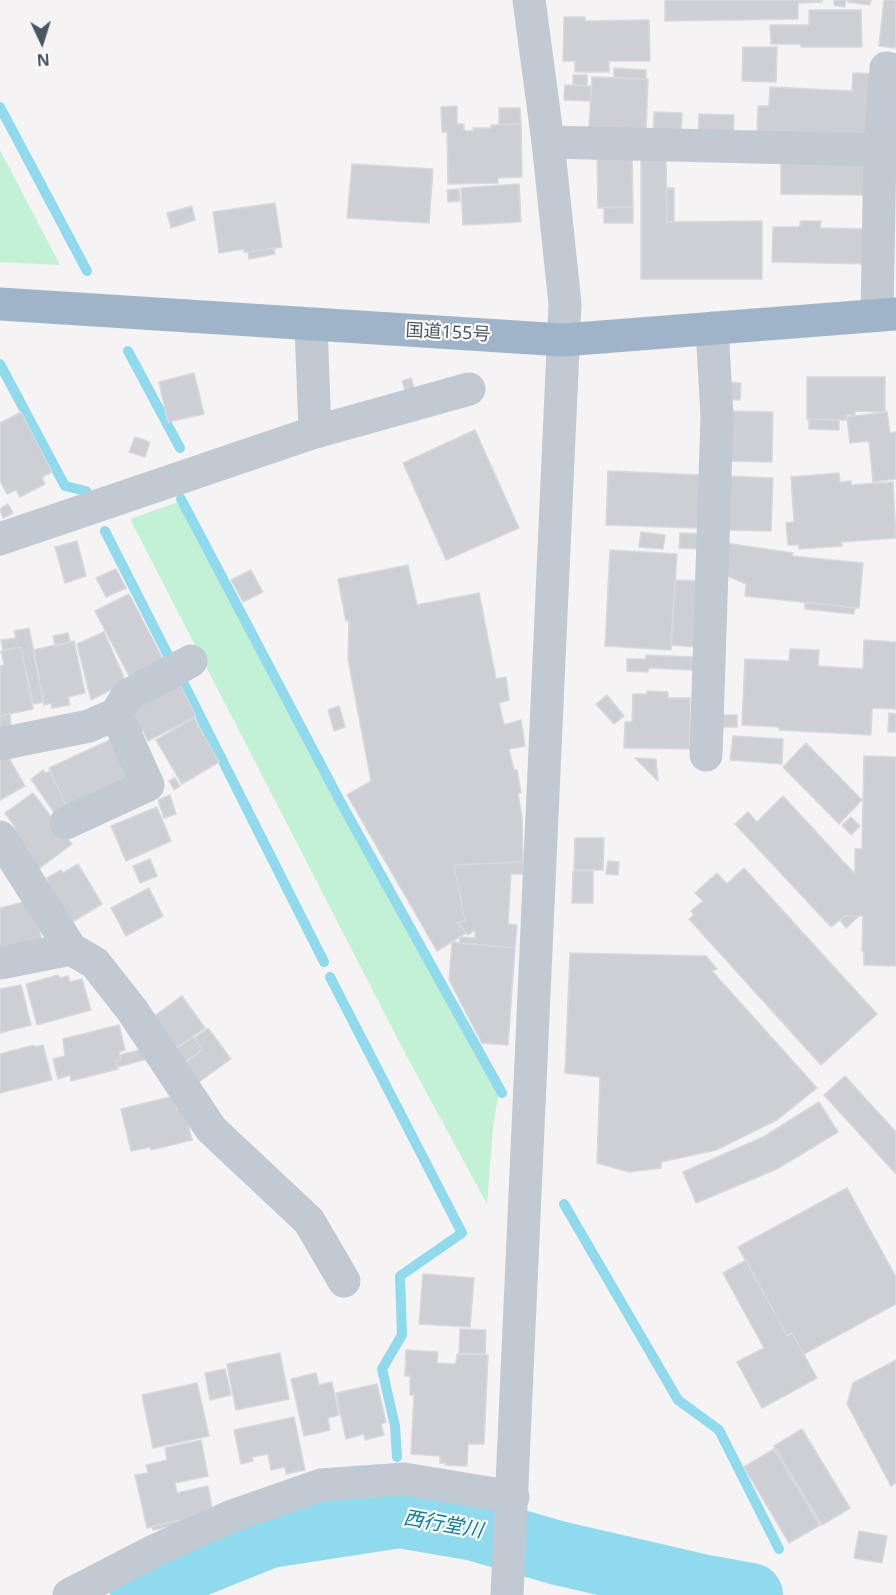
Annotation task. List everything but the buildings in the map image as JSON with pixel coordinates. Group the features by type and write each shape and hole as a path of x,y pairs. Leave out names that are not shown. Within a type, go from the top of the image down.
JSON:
{"highway":[{"name":"国道155号","path":"0,304 564,340 887,315"}],"street":[{"path":"508,1583 565,304 530,0"},
{"path":"887,315 880,150 886,68 896,70"},
{"path":"548,141 880,150"},
{"path":"311,325 315,432"},
{"path":"706,755 717,416 712,328"},
{"path":"0,539 315,432 469,389"},
{"path":"0,744 89,726 116,714 128,696 191,661"},
{"path":"66,823 148,785 116,714"},
{"path":"0,837 71,949 95,963 132,1010 211,1129 309,1221 344,1281"},
{"path":"0,963 71,949"},
{"path":"69,1595 212,1524 321,1485 404,1479 513,1504"}],"green space":[{"path":"0,150 60,265 0,262"},
{"path":"178,502 498,1096 487,1204 405,1053 130,519"}],"waterway":[{"path":"0,107 87,271"},
{"path":"128,351 180,448"},
{"path":"0,364 65,486 86,491"},
{"path":"181,499 340,801 502,1093"},
{"path":"105,531 169,657"},
{"path":"183,682 324,962"},
{"path":"330,977 462,1233 400,1276 402,1335 382,1369 395,1426 397,1457"},
{"path":"564,1204 678,1400 719,1430 779,1549"},
{"name":"西行堂川","path":"142,1595 192,1567 269,1536 399,1516 475,1529 558,1553 701,1586 751,1595"}]}
